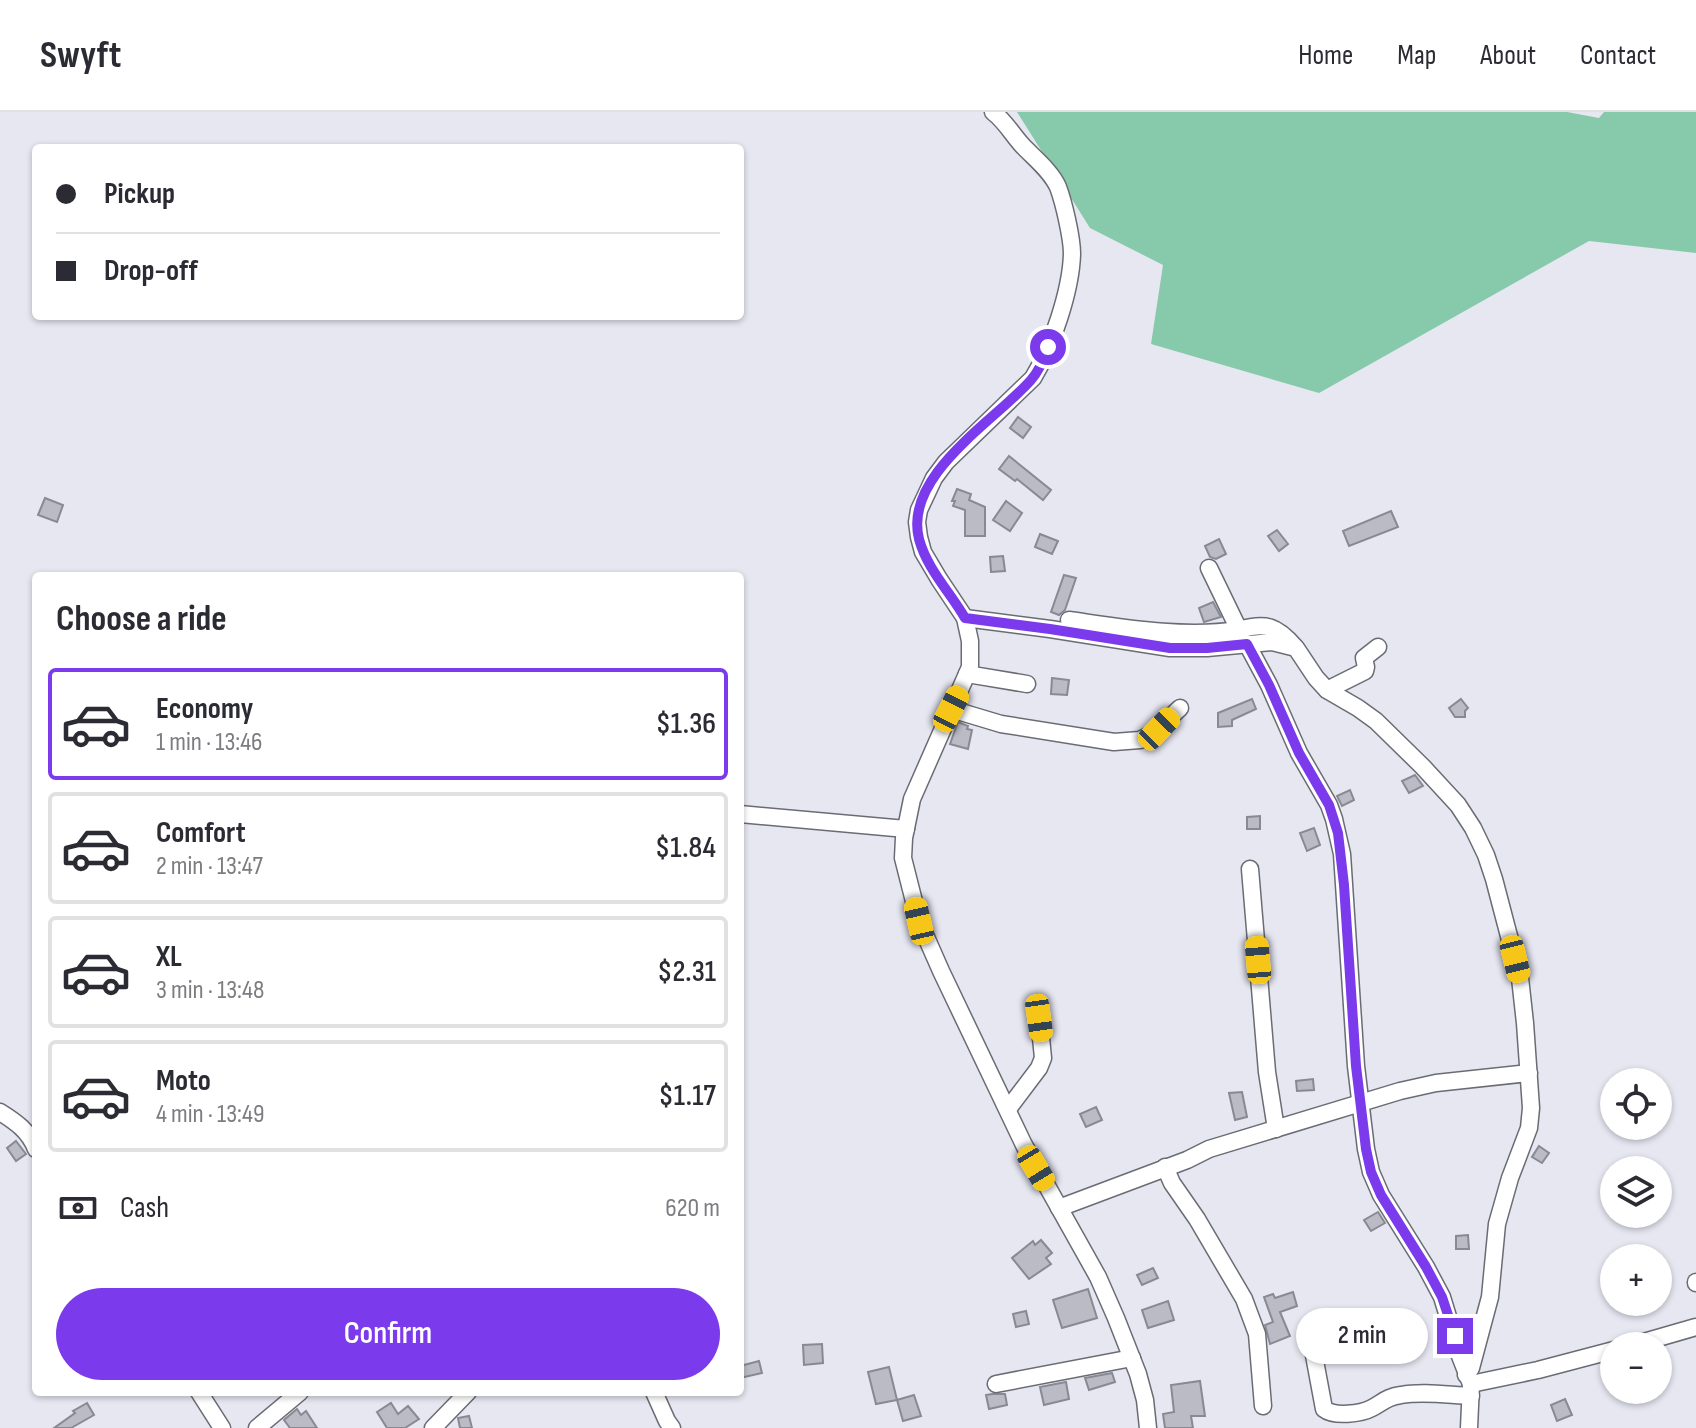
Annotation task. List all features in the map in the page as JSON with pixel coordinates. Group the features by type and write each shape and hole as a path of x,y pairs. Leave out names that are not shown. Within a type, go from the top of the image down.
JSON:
{"street":[{"path":"993,112 1046,170 1057,187 1071,238 1071,264 1055,328 1033,378 946,462 934,478 919,510 917,522 923,552 965,618 970,641 970,667 912,799 903,858 919,921 941,971 1024,1145 1098,1277 1132,1358 1145,1400 1148,1428"},
{"path":"1209,568 1269,685 1299,753 1329,805 1338,833 1355,1052 1371,1172 1381,1195 1442,1297 1469,1385"},
{"path":"965,618 1170,648 1207,648 1243,637"},
{"path":"1069,620 1243,637 1296,648 1327,690 1376,721 1450,796 1473,828 1494,879 1520,978 1531,1108 1529,1128 1497,1224 1490,1297 1471,1368 1469,1428"},
{"path":"1327,690 1365,671 1364,658 1378,647"},
{"path":"967,674 1027,684"},
{"path":"951,709 1001,724 1114,742 1140,740 1152,734 1180,708"},
{"path":"744,814 906,829"},
{"path":"1250,869 1265,1058 1276,1129"},
{"path":"1008,1109 1043,1058 1039,1018"},
{"path":"1059,1208 1209,1149 1400,1091 1436,1083 1529,1073"},
{"path":"0,1112 18,1123 32,1140"},
{"path":"1165,1167 1244,1299 1257,1334 1263,1406"},
{"path":"1672,1334 1696,1327"},
{"path":"1313,1350 1324,1409 1329,1413 1351,1414 1401,1395 1469,1385 1600,1354"},
{"path":"996,1384 1132,1358"},
{"path":"202,1396 222,1428"},
{"path":"257,1428 295,1396"},
{"path":"433,1428 464,1396"},
{"path":"656,1396 672,1428"}],"green space":[{"path":"1017,112 1567,112 1599,118 1604,112 1696,112 1696,253 1589,241 1319,393 1151,344 1163,265 1090,228"}],"building":[{"path":"1018,417 1031,427 1023,438 1010,428"},
{"path":"1009,456 1051,490 1043,500 999,469"},
{"path":"957,489 971,494 969,500 985,507 985,536 965,536 965,510 953,506 955,501 952,501"},
{"path":"45,498 63,505 57,522 38,515"},
{"path":"1006,501 1022,513 1010,531 993,520"},
{"path":"1391,511 1398,527 1349,546 1343,531"},
{"path":"1277,530 1288,544 1279,551 1268,536"},
{"path":"1040,534 1058,541 1052,554 1035,547"},
{"path":"1219,539 1226,554 1216,559 1210,557 1205,546"},
{"path":"1003,556 1005,571 991,572 990,557"},
{"path":"1064,575 1076,578 1065,610 1059,615 1051,612"},
{"path":"1213,602 1221,617 1204,622 1199,608"},
{"path":"1052,678 1069,680 1067,695 1051,694"},
{"path":"1252,699 1256,709 1232,720 1232,726 1218,727 1218,713"},
{"path":"1461,699 1468,708 1465,717 1455,717 1449,708"},
{"path":"958,722 972,730 968,749 950,744"},
{"path":"1415,775 1423,786 1409,793 1402,781"},
{"path":"1350,790 1354,800 1342,806 1337,796"},
{"path":"1260,816 1260,829 1247,829 1247,817"},
{"path":"1314,828 1320,845 1307,851 1300,833"},
{"path":"1313,1079 1314,1090 1297,1091 1296,1081"},
{"path":"1242,1092 1247,1117 1235,1120 1229,1093"},
{"path":"1096,1107 1102,1120 1086,1127 1080,1114"},
{"path":"16,1141 26,1154 16,1161 7,1148"},
{"path":"1539,1146 1549,1153 1542,1163 1532,1157"},
{"path":"1378,1212 1385,1223 1371,1231 1364,1220"},
{"path":"1468,1235 1469,1249 1456,1249 1456,1236"},
{"path":"1041,1240 1052,1253 1046,1258 1051,1264 1029,1279 1012,1258 1033,1241 1035,1245"},
{"path":"1153,1268 1158,1278 1142,1285 1137,1275"},
{"path":"1088,1289 1097,1318 1062,1328 1053,1300"},
{"path":"1293,1292 1297,1306 1280,1312 1290,1336 1270,1344 1265,1325 1273,1322 1264,1297 1273,1294 1275,1298"},
{"path":"1168,1301 1174,1320 1148,1328 1142,1310"},
{"path":"1026,1311 1029,1324 1016,1327 1013,1314"},
{"path":"822,1344 823,1363 804,1365 803,1345"},
{"path":"759,1361 762,1373 744,1377 744,1365"},
{"path":"889,1367 897,1400 876,1404 868,1372"},
{"path":"1112,1373 1115,1382 1089,1390 1085,1378"},
{"path":"1200,1381 1205,1416 1191,1416 1193,1428 1165,1428 1163,1414 1174,1412 1171,1385"},
{"path":"1066,1382 1069,1399 1044,1405 1040,1387"},
{"path":"1005,1394 1007,1405 989,1409 986,1395"},
{"path":"914,1395 921,1416 903,1421 897,1400"},
{"path":"1565,1399 1572,1415 1557,1421 1551,1405"},
{"path":"87,1403 94,1415 71,1428 54,1428 75,1413 73,1411"},
{"path":"391,1403 398,1414 408,1406 419,1419 405,1428 387,1428 377,1412"},
{"path":"297,1409 301,1415 306,1411 317,1428 290,1428 284,1420"},
{"path":"469,1416 472,1428 460,1428 458,1418"}],"route":[{"path":"1048,347 1033,378 963,444 934,478 924,495 917,522 923,552 965,618 1170,648 1247,644 1299,753 1329,805 1338,833 1356,1066 1371,1172 1381,1195 1442,1297 1455,1336"}]}
